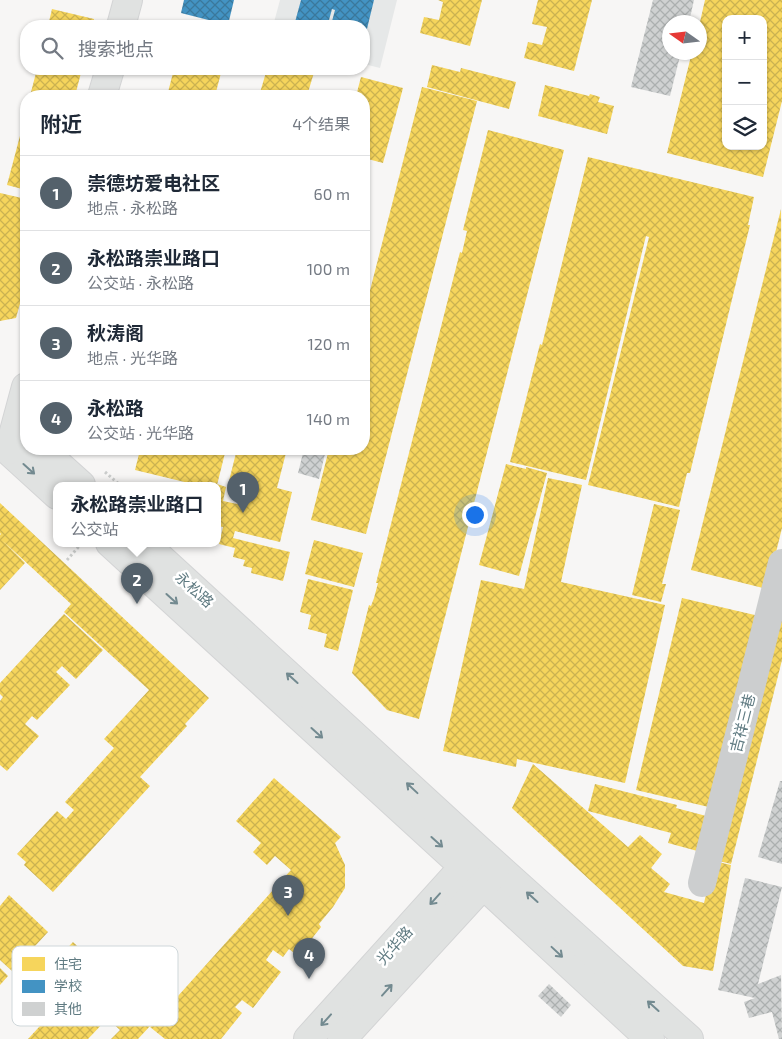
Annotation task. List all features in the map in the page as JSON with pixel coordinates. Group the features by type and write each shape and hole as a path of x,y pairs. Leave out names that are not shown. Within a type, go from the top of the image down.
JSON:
{"street":[{"path":"123,20 128,0"},
{"path":"104,90 108,75"},
{"path":"20,404 10,433 20,446"},
{"path":"27,455 53,489"},
{"path":"48,455 78,482"},
{"name":"永松路","path":"115,547 481,867 689,1039"},
{"name":"永松路","path":"148,547 481,867 650,1039"},
{"name":"吉祥三巷","path":"702,883 782,564"},
{"name":"光华路","path":"308,1039 481,867"},
{"name":"光华路","path":"342,1039 481,867"}],"path":[{"path":"67,560 78,547"}],"shaded area":[{"path":"280,0 397,0 380,68 370,66 370,20 275,20"}],"building: 住宅":[{"path":"438,0 482,0 470,46 420,33 424,17 439,20 443,2"},
{"path":"538,0 592,0 574,71 524,58 528,42 542,45 547,27 532,24"},
{"path":"705,0 782,0 782,101 763,177 667,153 690,60 707,60 707,15 702,15"},
{"path":"52,9 94,19 94,20 49,20"},
{"path":"432,65 460,72 461,68 516,82 509,109 427,87"},
{"path":"35,75 80,75 77,90 32,90"},
{"path":"172,75 220,75 217,90 169,90"},
{"path":"265,75 313,75 309,90 261,90"},
{"path":"361,77 403,88 383,163 370,160 370,90 358,90"},
{"path":"545,85 600,97 598,102 614,106 607,134 538,116"},
{"path":"422,87 477,101 366,534 311,520 327,455 370,455 370,291"},
{"path":"488,130 564,150 419,719 387,710 352,673 369,605 371,606 378,583 376,583 460,252 462,253 467,231 463,230"},
{"path":"20,136 20,188 7,185"},
{"path":"588,157 754,197 748,225 750,225 690,473 687,473 679,507 588,485 649,237 646,236 586,480 510,462 540,344 542,345"},
{"path":"0,193 20,198 20,304 16,318 0,321"},
{"path":"781,209 782,528 767,589 691,570"},
{"path":"139,455 224,455 218,482 185,482 135,470"},
{"path":"236,455 285,455 277,488 292,492 280,542 235,531 233,538 290,552 283,581 251,573 252,568 243,566 245,560 233,557 235,548 221,544 223,527 221,527 221,485 226,487 223,501 242,505 247,486 229,481"},
{"path":"506,464 547,473 519,576 479,565"},
{"path":"548,478 582,485 561,582 665,605 625,783 517,759 516,767 443,751 481,580 524,589"},
{"path":"0,503 209,698 185,724 187,726 140,777 150,786 53,892 24,865 26,862 17,854 57,811 66,819 74,810 65,802 114,748 104,739 149,690 64,612 71,604 3,541 25,563 0,590"},
{"path":"654,504 680,510 662,584 666,584 661,602 632,595"},
{"path":"314,540 363,553 354,587 305,574"},
{"path":"308,579 353,590 338,651 324,647 327,634 308,629 311,615 300,612"},
{"path":"682,598 759,616 713,808 636,790"},
{"path":"782,612 782,660 731,864 719,861"},
{"path":"64,614 103,650 76,679 62,666 56,672 70,685 37,720 32,716 25,724 39,736 7,771 0,765 0,701 3,697 0,694 0,683"},
{"path":"533,764 628,847 640,835 662,854 651,868 670,884 664,892 704,903 710,878 718,862 731,865 713,971 683,966 512,808"},
{"path":"274,778 341,837 335,843 345,865 345,888 319,924 321,927 298,956 289,949 283,957 273,950 266,960 281,972 253,1008 242,1000 235,1007 242,1013 221,1039 165,1039 150,1027 178,1026 178,996 291,870 275,856 267,865 253,852 261,843 236,821"},
{"path":"595,784 677,805 676,808 710,817 701,852 668,843 671,833 588,811"},
{"path":"9,895 48,932 35,946 12,946 12,971 0,960 0,906"},
{"path":"73,942 77,946 69,946"},
{"path":"0,968 8,976 0,985"},
{"path":"40,1026 100,1026 88,1039 28,1039"},
{"path":"116,1026 150,1026 138,1039 111,1039 120,1030"}],"building: 学校":[{"path":"184,0 234,0 229,20 208,20 181,13"},
{"path":"301,0 374,0 369,20 332,20 335,10 332,9 329,20 296,20"}],"building: 其他":[{"path":"653,0 694,0 691,15 662,15 662,60 679,60 670,96 631,87"},
{"path":"302,455 325,455 319,479 298,473"},
{"path":"780,781 782,781 782,864 758,857"},
{"path":"745,878 782,887 758,984 781,975 782,1039 779,1039 772,1012 749,1018 744,1002 755,998 718,990"},
{"path":"549,984 571,1005 561,1017 538,996"}],"place":[{"name":"崇德坊爱电社区","path":"243,513"},
{"name":"永松路崇业路口","path":"137,604"},
{"name":"秋涛阁","path":"288,916"},
{"name":"永松路","path":"309,979"}]}
